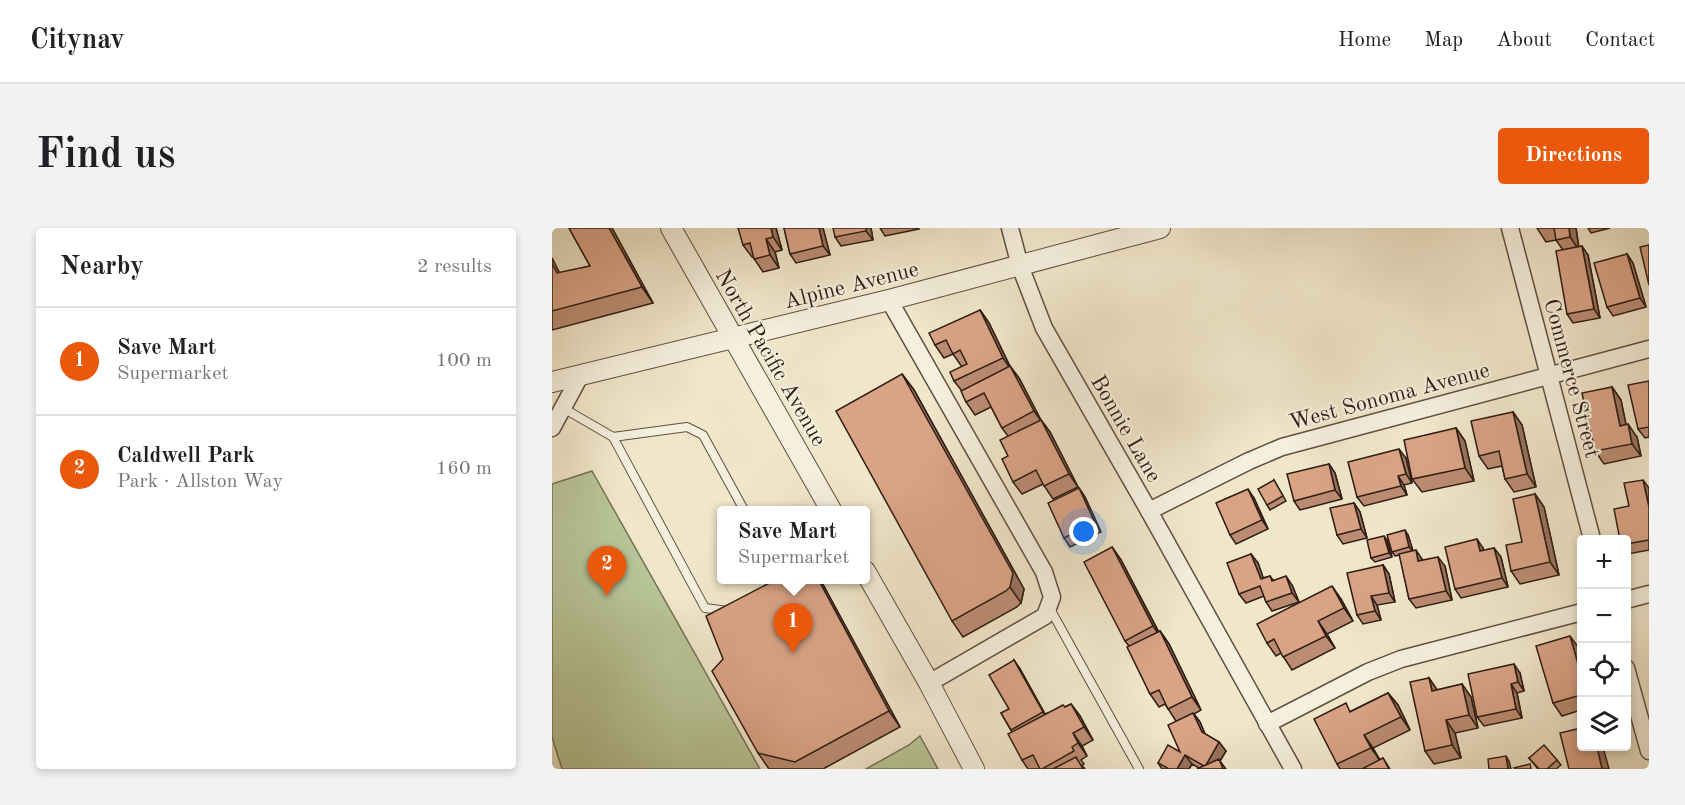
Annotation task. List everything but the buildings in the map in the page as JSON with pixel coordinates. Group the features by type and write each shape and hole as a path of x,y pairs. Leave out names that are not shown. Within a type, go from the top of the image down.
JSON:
{"street":[{"name":"North Pacific Avenue","path":"671,228 829,506"},
{"name":"Bonnie Lane","path":"1010,228 1020,266 1044,328 1293,769"},
{"name":"Alpine Avenue","path":"553,380 580,376 734,339 1160,228"},
{"name":"Commerce Street","path":"1510,228 1591,535"},
{"path":"889,300 1044,572 1052,597 1045,616 929,683"},
{"name":"West Sonoma Avenue","path":"1149,511 1282,447 1649,349"},
{"path":"552,428 580,376"},
{"path":"870,580 929,683 974,769"},
{"path":"1631,599 1649,594"},
{"path":"1267,724 1368,672 1401,659 1577,613"},
{"path":"1631,686 1649,751"}],"lane":[{"path":"563,408 613,438 705,608 730,611 739,606"},
{"path":"613,438 687,426 703,435 742,506"},
{"path":"1048,605 1139,769"}],"green space":[{"path":"592,471 760,769 562,769 552,737 552,484"},
{"path":"920,736 938,769 866,769 909,745"}],"place":[{"name":"Caldwell Park","path":"607,596"},
{"name":"Save Mart","path":"793,653"}]}
